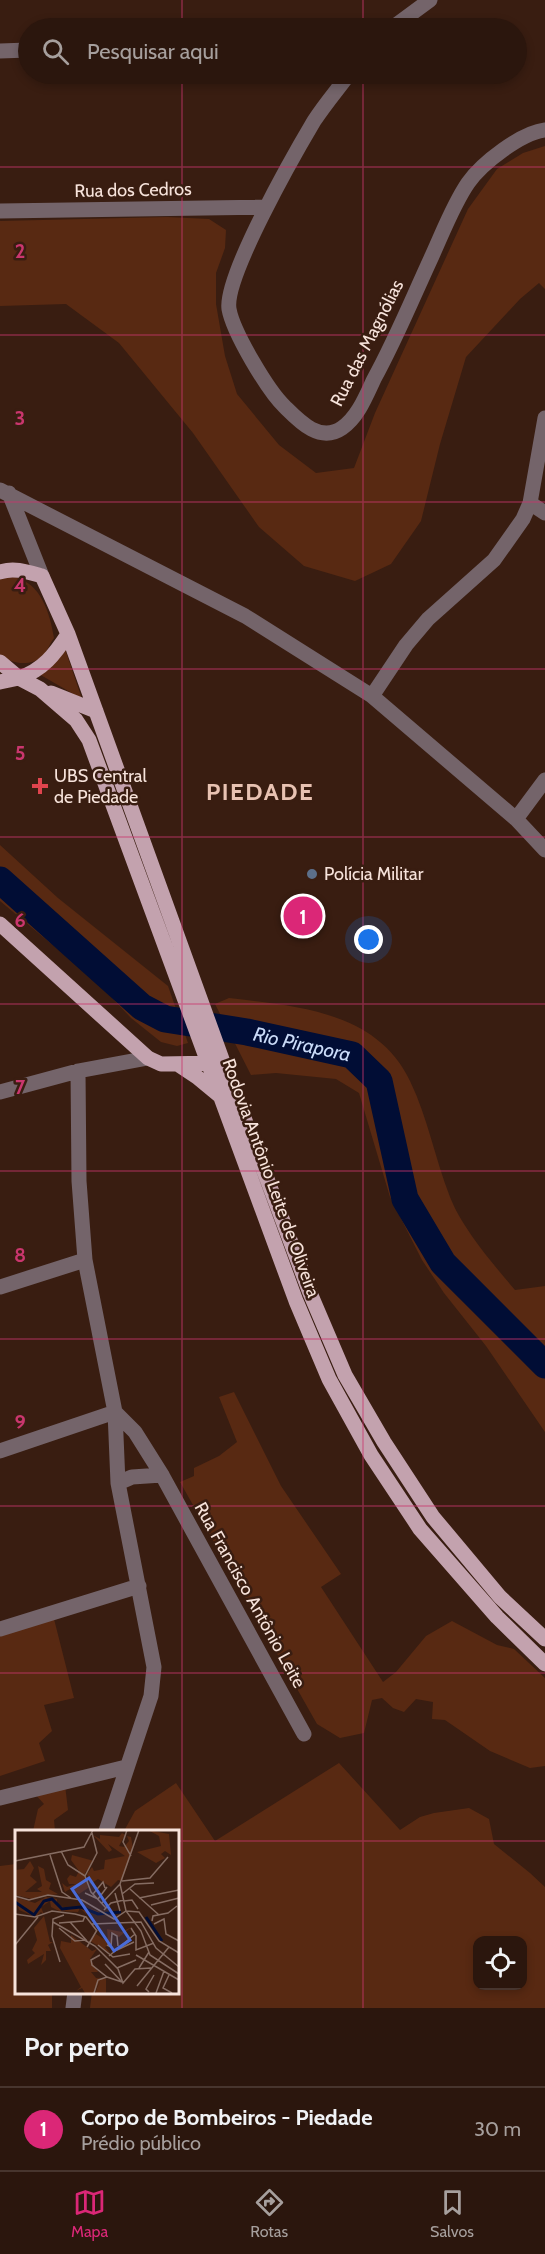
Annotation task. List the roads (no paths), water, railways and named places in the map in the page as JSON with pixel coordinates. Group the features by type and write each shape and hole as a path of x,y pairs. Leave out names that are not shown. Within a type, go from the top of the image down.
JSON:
{"main road":[{"path":"0,572 7,569 42,576"},
{"name":"Rodovia Antônio Leite de Oliveira","path":"42,576 68,634 96,711 214,1058 345,1375 384,1442 433,1517 500,1597 545,1639"},
{"path":"0,682 31,674 45,664 68,634"},
{"name":"Rodovia Antônio Leite de Oliveira","path":"0,662 19,678 40,689 76,720 89,740 194,1001"},
{"path":"40,689 96,711"},
{"path":"0,924 148,1058 161,1064 179,1065 214,1058"},
{"name":"Rodovia Antônio Leite de Oliveira","path":"214,1058 220,1096 296,1301 329,1379 371,1455 420,1529 497,1617 545,1664"},
{"path":"179,1065 220,1096"}],"street":[{"path":"406,18 430,0"},
{"path":"0,51 18,50"},
{"name":"Rua das Magnólias","path":"342,84 315,120 266,207 232,285 229,309 246,351 278,401 305,427 322,434 341,429 355,416 388,353 450,215 469,182 490,160 533,132 545,130"},
{"name":"Rua dos Cedros","path":"0,211 266,207"},
{"path":"372,696 406,645 428,619 494,560 523,519 530,503 545,418"},
{"path":"4,491 245,616 372,696 516,819 545,850"},
{"name":"Rodovia Antônio Leite de Oliveira","path":"4,491 42,576"},
{"path":"530,503 545,513"},
{"path":"516,819 545,780"},
{"path":"0,1092 78,1071 148,1058"},
{"path":"78,1071 79,1181 85,1260 115,1412 118,1483 154,1667 151,1696 106,1830"},
{"path":"0,1287 85,1260"},
{"path":"0,1451 115,1412"},
{"name":"Rua Francisco Antônio Leite","path":"115,1412 135,1432 162,1475 304,1734"},
{"path":"118,1483 132,1477 162,1475"},
{"path":"0,1629 139,1586"},
{"path":"0,1797 126,1767"},
{"path":"73,2008 75,1993"}],"waterway":[{"name":"Rio Pirapora","path":"0,880 142,1007 165,1019 247,1032 352,1055 379,1081 405,1199 443,1263 545,1365"}],"place":[{"name":"UBS Central de Piedade","path":"40,786"},
{"name":"Polícia Militar","path":"312,874"},
{"name":"Corpo de Bombeiros - Piedade","path":"303,916"}],"district":[{"name":"PIEDADE","path":"260,792"}]}
